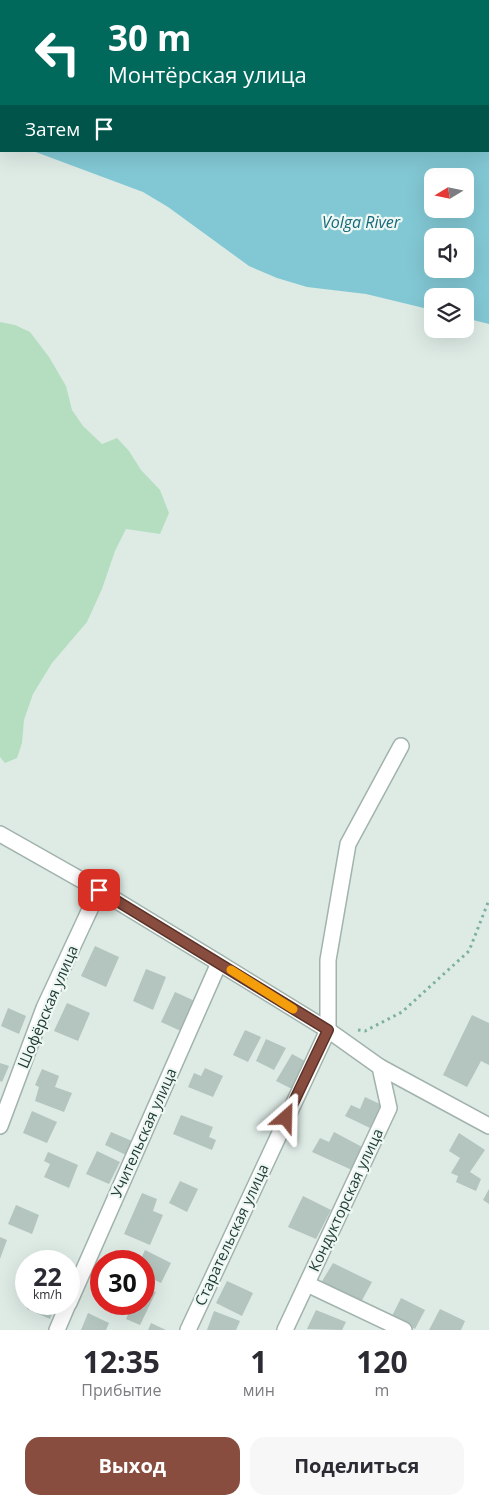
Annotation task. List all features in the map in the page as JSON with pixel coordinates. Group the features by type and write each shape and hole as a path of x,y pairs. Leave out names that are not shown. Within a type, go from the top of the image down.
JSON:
{"street":[{"name":"Старательская улица","path":"188,1330 328,1030 328,960 348,844 401,746"},
{"path":"0,834 99,890 219,963 328,1030 380,1067 489,1126"},
{"name":"Шофёрская улица","path":"0,1126 44,1008 99,890"},
{"name":"Учительская улица","path":"80,1276 219,963"},
{"name":"Кондукторская улица","path":"285,1330 389,1108 380,1067"},
{"path":"307,1284 404,1330"},
{"name":"Учительская улица","path":"57,1330 63,1315"}],"path":[{"path":"356,1030 365,1030 402,1012 469,951 489,900"}],"green space":[{"path":"0,322 15,325 30,332 49,357 66,386 72,410 83,426 102,444 117,438 129,451 141,470 160,490 169,513 160,534 126,529 115,551 102,589 87,622 52,663 33,694 24,720 22,743 17,758 5,763 0,757"}],"water":[{"name":"Volga River","path":"36,152 489,152 489,324 474,320 474,288 424,288 424,308 366,294 307,287 277,278 249,266 168,207 143,192"}],"building":[{"path":"95,946 119,957 106,987 81,976"},
{"path":"146,969 166,977 153,1010 133,1001"},
{"path":"175,992 197,1002 183,1032 161,1022"},
{"path":"67,1003 90,1013 78,1041 54,1031"},
{"path":"8,1008 26,1016 19,1034 1,1026"},
{"path":"472,1015 489,1023 489,1065 481,1061 467,1087 443,1075"},
{"path":"245,1030 261,1037 248,1062 233,1055"},
{"path":"266,1039 286,1048 274,1070 256,1061"},
{"path":"292,1054 307,1062 292,1089 276,1081"},
{"path":"0,1063 9,1066 2,1082 0,1081"},
{"path":"205,1068 223,1076 213,1097 188,1087 194,1073 201,1076"},
{"path":"42,1069 59,1076 55,1087 72,1093 64,1112 35,1101 39,1087 35,1085"},
{"path":"365,1097 382,1105 370,1128 345,1116 351,1105 360,1109"},
{"path":"32,1111 57,1122 47,1143 23,1133"},
{"path":"181,1115 213,1127 209,1137 216,1140 212,1150 173,1134"},
{"path":"111,1132 132,1141 126,1155 105,1145"},
{"path":"334,1132 364,1148 352,1170 312,1152 320,1138 329,1142"},
{"path":"459,1133 485,1150 470,1172 481,1179 476,1191 456,1182 458,1176 451,1173 460,1158 449,1151"},
{"path":"97,1151 120,1162 109,1184 86,1174"},
{"path":"48,1152 78,1165 69,1188 44,1177 50,1164 44,1161"},
{"path":"180,1181 198,1189 187,1212 169,1203"},
{"path":"489,1189 489,1204 483,1200"},
{"path":"142,1193 157,1199 153,1211 163,1215 150,1245 124,1234"},
{"path":"303,1196 331,1210 316,1239 288,1227"},
{"path":"16,1205 39,1215 32,1234 8,1224"},
{"path":"0,1237 7,1240 0,1259"},
{"path":"155,1255 171,1263 161,1283 155,1280"},
{"path":"333,1263 372,1282 361,1302 321,1283"},
{"path":"227,1281 253,1293 242,1316 216,1303"},
{"path":"401,1298 425,1310 415,1329 392,1316"},
{"path":"440,1309 465,1321 461,1330 429,1330"},
{"path":"316,1310 346,1322 342,1330 307,1329"},
{"path":"214,1311 240,1321 236,1330 207,1330"},
{"path":"88,1313 109,1323 106,1330 81,1330"},
{"path":"41,1315 52,1315 50,1319"},
{"path":"128,1315 145,1315 140,1325 126,1319"},
{"path":"151,1323 166,1330 148,1330"}],"slow traffic":[{"path":"231,970 293,1009"}],"route":[{"path":"99,890 328,1030 286,1118"}]}
